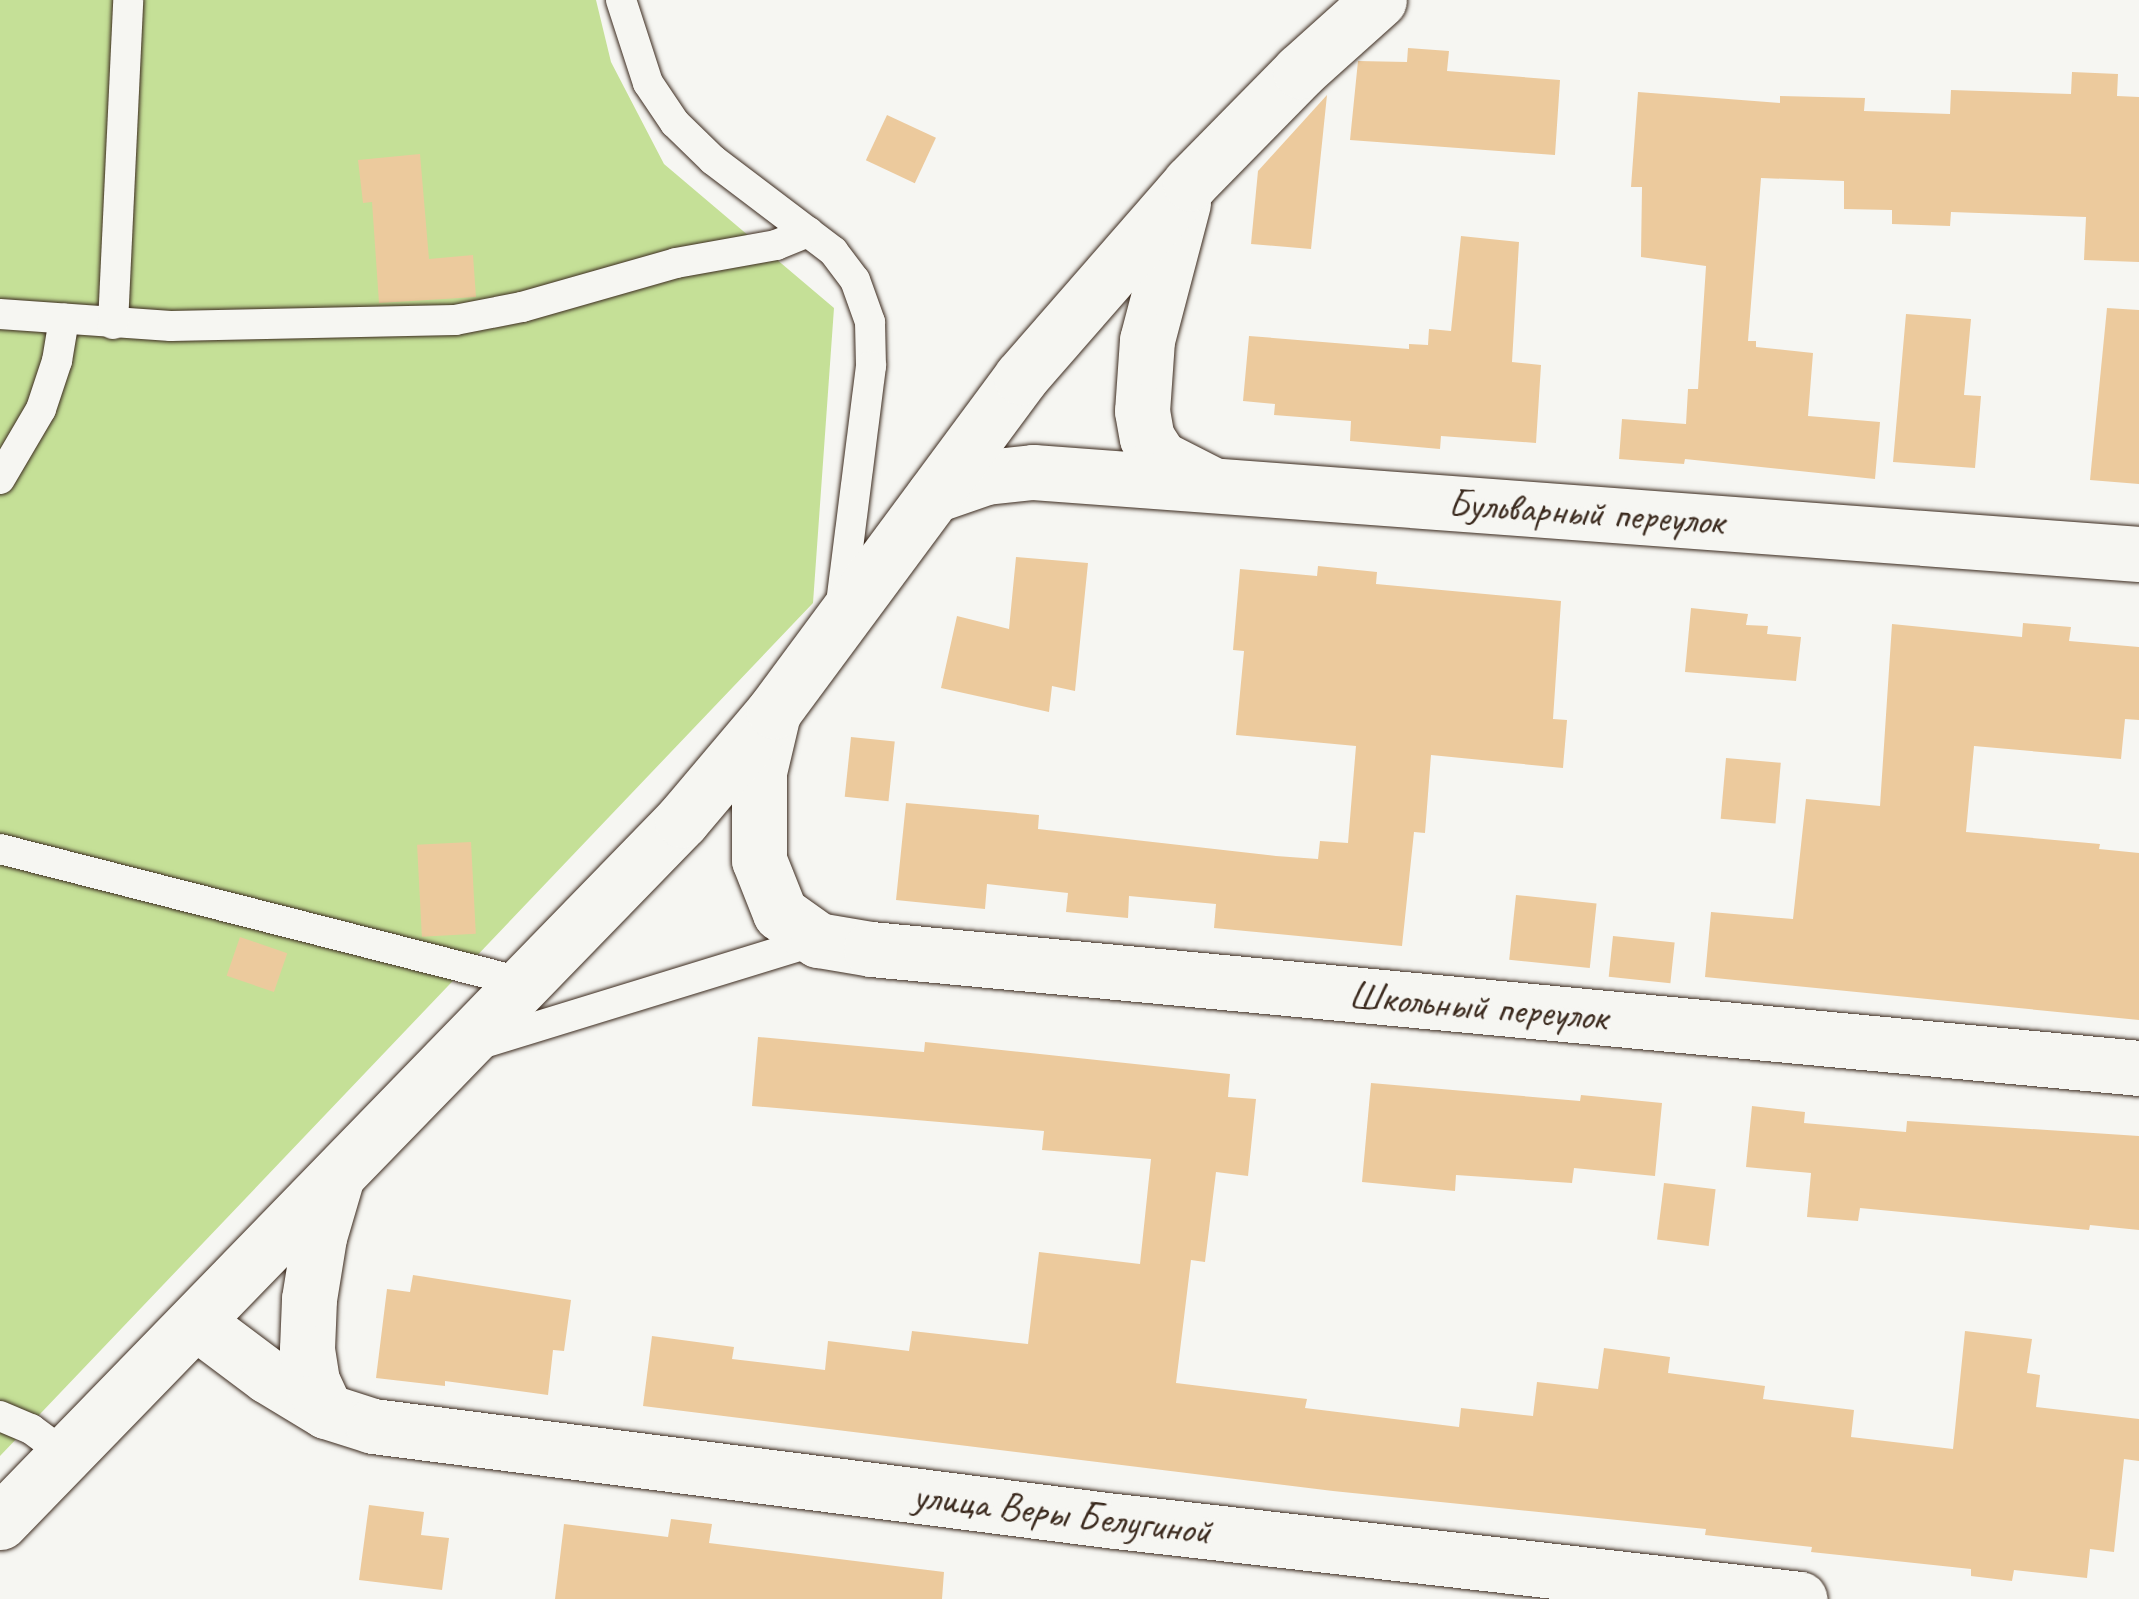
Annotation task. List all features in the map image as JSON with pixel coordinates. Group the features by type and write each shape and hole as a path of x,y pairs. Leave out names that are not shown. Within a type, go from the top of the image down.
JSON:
{"street":[{"path":"0,1522 682,820 774,712 1020,377 1190,183 1300,71 1379,0"},
{"path":"1190,183 1164,266 1147,340 1142,411 1147,438 1160,458 1212,484"},
{"name":"Бульварный переулок","path":"934,496 986,477 1033,472 2139,554"},
{"path":"774,712 759,772 758,860 780,913 818,940"},
{"name":"Школьный переулок","path":"818,940 871,950 2139,1068"},
{"path":"326,1411 312,1381 307,1348 309,1298 319,1237 339,1170"},
{"name":"улица Веры Белугиной","path":"196,1322 268,1376 351,1422 1107,1520 1800,1599"}],"lane":[{"path":"113,324 128,0"},
{"path":"621,0 648,83 675,123 713,160 832,251 855,280 870,322 866,429 837,626"},
{"path":"0,314 113,324 455,320 522,307 676,263 776,245 808,232"},
{"path":"0,478 41,408 58,360 64,320"},
{"path":"0,850 525,984"},
{"path":"460,1050 818,940"},
{"path":"0,1416 31,1429 66,1455"}],"green space":[{"path":"0,0 596,0 611,62 664,164 834,308 813,603 0,1456"}],"building":[{"path":"1408,48 1449,51 1447,71 1560,80 1555,155 1350,140 1358,61 1407,62"},
{"path":"2072,72 2118,74 2117,96 2139,97 2139,262 2084,260 2086,217 1951,212 1950,226 1892,224 1892,210 1844,209 1844,181 1761,178 1748,341 1756,341 1756,347 1813,353 1808,416 1880,422 1875,479 1685,459 1684,464 1619,459 1622,419 1686,424 1688,389 1698,389 1706,266 1641,257 1642,187 1631,187 1638,92 1780,103 1780,96 1865,98 1864,111 1950,114 1951,90 2071,94"},
{"path":"1327,95 1311,249 1251,244 1258,171"},
{"path":"887,115 936,138 915,183 866,160"},
{"path":"420,154 429,259 473,255 476,297 379,303 372,202 363,203 358,160"},
{"path":"1461,236 1519,242 1512,362 1541,365 1536,443 1441,436 1440,449 1350,441 1351,421 1274,415 1275,404 1243,401 1249,336 1409,349 1409,344 1428,345 1429,329 1451,331"},
{"path":"2107,308 2139,310 2139,484 2090,480"},
{"path":"1906,314 1971,319 1964,395 1981,396 1975,468 1893,462"},
{"path":"1016,557 1088,563 1075,691 1052,686 1049,712 941,688 957,616 1009,629"},
{"path":"1318,566 1377,572 1376,584 1561,601 1553,719 1567,720 1563,768 1431,755 1425,833 1414,832 1402,946 1214,928 1216,904 1129,896 1128,918 1066,912 1068,893 987,884 985,909 896,900 906,803 1039,815 1038,829 1276,856 1318,859 1320,841 1348,843 1356,746 1236,735 1244,651 1233,650 1240,569 1317,576"},
{"path":"1691,608 1748,614 1746,625 1768,626 1767,634 1801,637 1796,681 1685,672"},
{"path":"2023,623 2071,627 2069,641 2139,647 2139,720 2125,719 2121,759 1974,746 1966,832 2100,844 2099,849 2139,853 2139,1020 1705,977 1711,912 1793,919 1806,799 1880,806 1892,624 2022,637"},
{"path":"851,737 895,742 888,801 845,797"},
{"path":"1726,758 1781,763 1775,824 1721,819"},
{"path":"471,842 476,934 422,937 417,845"},
{"path":"1516,895 1597,903 1590,968 1509,960"},
{"path":"1613,936 1675,942 1670,983 1609,977"},
{"path":"240,937 287,953 274,992 227,976"},
{"path":"758,1037 924,1052 925,1042 1230,1074 1228,1097 1256,1099 1248,1176 1216,1172 1205,1262 1191,1260 1176,1383 1307,1399 1305,1408 1459,1427 1461,1408 1533,1416 1537,1382 1598,1389 1604,1348 1670,1357 1668,1373 1765,1386 1763,1399 1854,1410 1851,1437 1953,1449 1965,1331 2032,1339 2027,1373 2040,1375 2036,1407 2139,1419 2139,1461 2124,1459 2114,1552 2090,1549 2087,1578 2014,1570 2012,1581 1971,1576 1971,1569 1811,1552 1812,1547 1705,1535 1706,1529 1333,1491 643,1406 652,1336 734,1347 732,1359 825,1370 828,1341 909,1351 912,1331 1028,1344 1039,1252 1140,1264 1151,1159 1042,1150 1044,1131 752,1106"},
{"path":"1371,1083 1580,1101 1581,1095 1662,1103 1655,1176 1574,1168 1572,1183 1456,1175 1455,1191 1362,1182"},
{"path":"1752,1106 1805,1112 1804,1123 1906,1132 1907,1121 2139,1136 2139,1230 2090,1225 2089,1230 1860,1208 1858,1221 1807,1217 1811,1173 1746,1167"},
{"path":"1664,1183 1716,1189 1709,1246 1657,1240"},
{"path":"413,1275 571,1300 564,1351 553,1350 548,1395 445,1381 445,1386 376,1378 387,1289 410,1292"},
{"path":"369,1505 424,1512 421,1535 449,1538 442,1590 359,1580"},
{"path":"671,1519 712,1524 709,1543 944,1572 942,1599 555,1599 564,1524 668,1537"}]}
